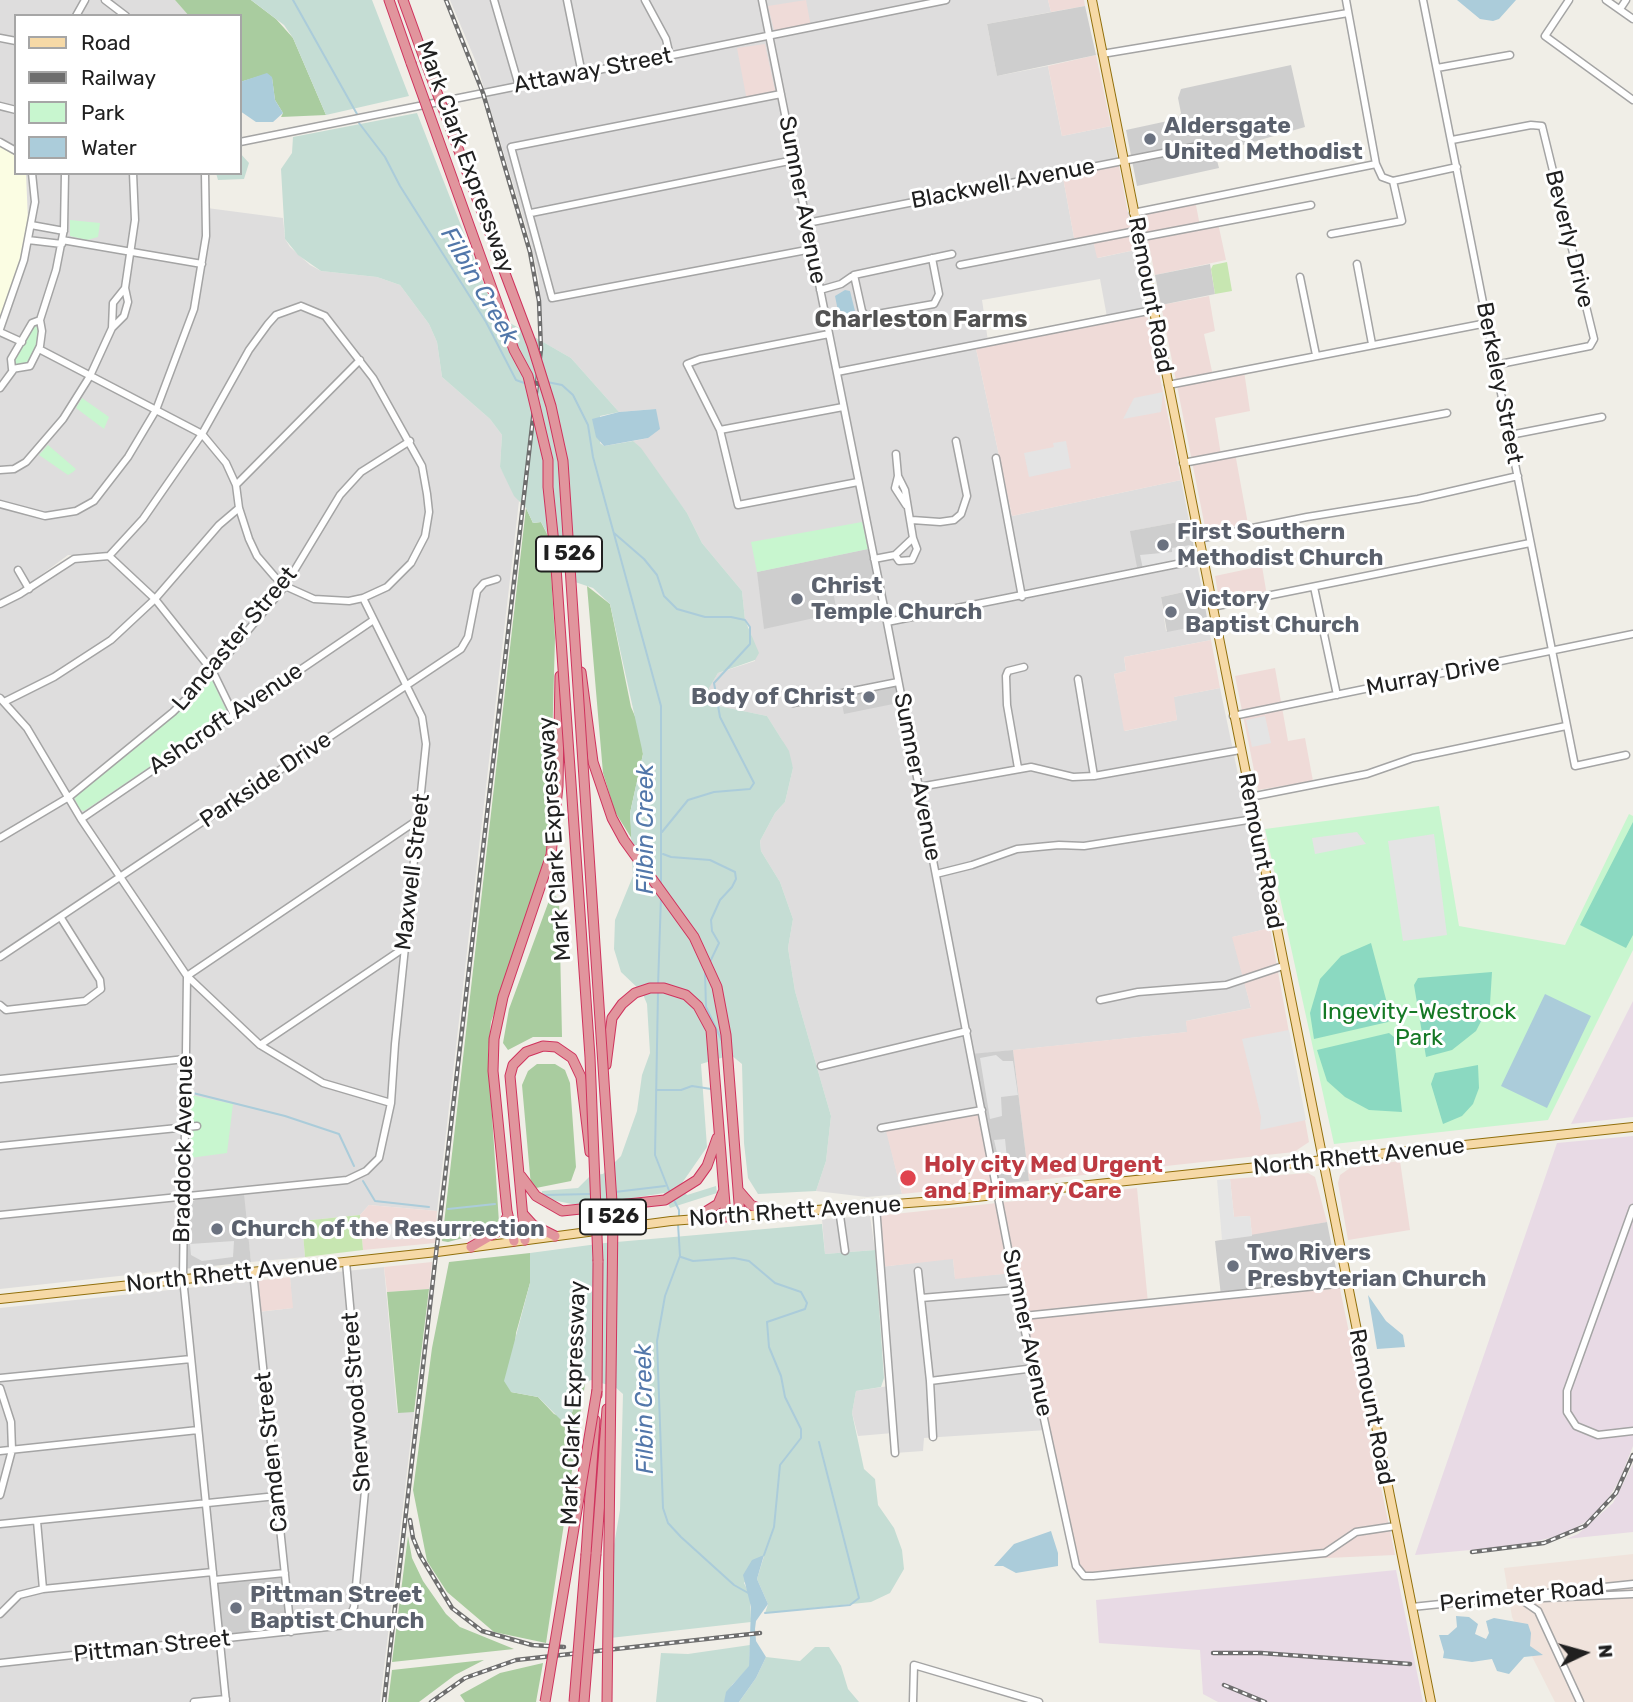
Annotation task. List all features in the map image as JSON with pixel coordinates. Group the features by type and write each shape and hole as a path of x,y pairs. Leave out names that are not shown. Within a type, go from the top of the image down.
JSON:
{"highway":[{"name":"Mark Clark Expressway","path":"388,0 514,350 528,376 537,404 548,460 584,976 597,1206 597,1390 574,1702"},
{"name":"Mark Clark Expressway","path":"403,0 545,384 562,461 613,1217 611,1360 584,1702"},
{"path":"575,632 592,753 603,797 624,840 694,937 707,961 722,1013 740,1216"},
{"path":"514,1241 507,1211 493,1057 499,1010 542,886 553,843 558,786 561,653"},
{"path":"605,1074 610,1026 617,1011 635,993 657,987 686,995 704,1013 711,1030 726,1217"},
{"path":"525,1240 510,1076 517,1060 526,1052 543,1046 556,1047 568,1053 581,1077 597,1206"},
{"path":"518,1170 536,1196 562,1211 665,1200 689,1186 707,1166 717,1140 719,1122"},
{"path":"692,1220 718,1204 723,1184"},
{"path":"739,1189 751,1205 774,1214"},
{"path":"471,1247 500,1230 506,1221 507,1211"},
{"path":"523,1214 533,1224 555,1236"},
{"path":"607,1702 611,1360"},
{"path":"545,1702 597,1390"}],"main road":[{"name":"Remount Road","path":"1092,0 1431,1702"},
{"name":"North Rhett Avenue","path":"0,1299 346,1262 671,1221 999,1194 1633,1127"}],"street":[{"path":"105,0 123,14"},
{"path":"494,0 519,86"},
{"path":"567,0 582,74"},
{"path":"645,0 666,39 670,56"},
{"name":"Sumner Avenue","path":"762,0 887,622 1016,1290 1035,1368 1071,1553 1084,1576 1093,1576 1325,1553 1356,1532 1396,1526"},
{"name":"Attaway Street","path":"242,142 946,0"},
{"path":"1346,0 1376,164 1382,177 1393,181 1457,167"},
{"name":"Berkeley Street","path":"1423,0 1575,766 1626,755"},
{"path":"1569,0 1545,36 1633,100"},
{"path":"1606,0 1633,19"},
{"path":"1620,9 1626,0"},
{"path":"1102,54 1349,13"},
{"path":"1437,68 1510,55"},
{"path":"781,94 511,147 552,298 812,249"},
{"name":"Beverly Drive","path":"1452,140 1531,125 1542,126 1594,339 1590,346 1495,365"},
{"path":"0,142 14,149"},
{"name":"Blackwell Avenue","path":"807,223 1199,146"},
{"path":"531,213 794,160"},
{"path":"1133,213 1376,164"},
{"path":"22,342 0,330 20,277 28,240 36,192 32,175"},
{"path":"0,388 14,369 30,366 39,349 43,331 40,320 64,230 67,200 65,175"},
{"path":"0,470 14,470 26,462 63,419 90,376 112,328 127,309 125,288 135,220 133,175"},
{"path":"0,504 33,514 56,516 76,511 94,501 111,483 156,410 184,342 206,236 205,175"},
{"path":"1331,234 1402,220 1393,181"},
{"path":"961,265 1311,205"},
{"path":"31,225 64,230"},
{"path":"28,240 62,242 202,264"},
{"path":"820,290 841,284 854,275 952,254"},
{"path":"854,275 862,311 866,316 934,304 939,294 932,258"},
{"path":"1357,264 1372,344"},
{"path":"1300,277 1316,355"},
{"path":"112,328 113,303 125,288"},
{"path":"0,604 75,559 110,556 143,519 202,434 249,350 276,315 302,306 325,316 360,360 410,441 422,466 429,512 425,536 411,563 387,587 363,598 332,602 314,599 285,586 257,556 239,508 236,485 216,449 202,434 39,349"},
{"path":"837,372 1153,310"},
{"path":"14,369 11,359 32,323 40,320"},
{"path":"1168,385 1487,323"},
{"path":"829,334 700,359 687,364 720,430 738,505 858,482"},
{"path":"236,485 360,360"},
{"path":"720,430 843,407"},
{"path":"1183,463 1447,413"},
{"path":"1510,435 1602,417"},
{"name":"Lancaster Street","path":"0,838 69,797 163,721 213,672 285,586 340,495 360,472 410,441"},
{"path":"912,520 940,522 954,520 961,514 967,496 956,441"},
{"path":"895,555 899,561 912,559 918,549 913,538 912,520 895,488 898,476 897,454"},
{"path":"996,458 1022,597"},
{"path":"1198,539 1307,517 1419,499 1518,476"},
{"path":"239,508 219,525 155,599 111,640 42,684 2,700 27,728 81,819 187,976 260,1045 323,1083 391,1103"},
{"path":"874,559 895,555 913,538"},
{"path":"1212,607 1530,543"},
{"path":"110,556 155,599 213,672 233,713"},
{"path":"887,622 1202,559"},
{"path":"18,570 29,589"},
{"name":"Parkside Drive","path":"0,957 461,649 468,637 477,591 484,583 497,579"},
{"path":"1314,587 1337,695"},
{"name":"Maxwell Street","path":"184,1198 347,1180 366,1171 380,1158 391,1103 404,948 426,744 422,717 372,621 363,598"},
{"name":"Ashcroft Avenue","path":"81,819 233,713 372,621"},
{"name":"Murray Drive","path":"1233,716 1633,634"},
{"path":"1018,768 1007,705 1006,676 1008,671 1024,667"},
{"path":"1077,679 1094,776"},
{"path":"793,703 898,682"},
{"path":"1250,797 1367,774 1413,758 1566,726"},
{"path":"919,787 1031,767 1073,777 1094,776 1240,750"},
{"path":"187,976 419,819"},
{"path":"936,874 1017,849 1059,845 1084,846 1254,819"},
{"path":"0,1004 6,1010 85,1001 101,989 100,980 61,918"},
{"path":"260,1045 404,948"},
{"path":"1100,1000 1139,992 1226,985 1283,966"},
{"name":"Braddock Avenue","path":"187,976 183,1278 224,1701"},
{"path":"821,1066 967,1031"},
{"path":"0,1079 185,1059"},
{"path":"881,1128 982,1110"},
{"path":"0,1146 197,1126"},
{"path":"0,1215 184,1198"},
{"path":"876,1206 895,1454"},
{"path":"1633,1208 1567,1391 1567,1412 1576,1426 1598,1435 1633,1431"},
{"path":"839,1209 845,1251"},
{"name":"Sherwood Street","path":"346,1262 366,1480 354,1607 346,1625"},
{"path":"918,1271 933,1437"},
{"name":"Camden Street","path":"253,1272 291,1632"},
{"path":"1023,1316 1346,1283"},
{"path":"921,1297 1016,1290"},
{"path":"0,1378 191,1359"},
{"path":"930,1381 1035,1368"},
{"path":"0,1388 11,1422 12,1450 0,1495"},
{"path":"0,1451 198,1430"},
{"path":"0,1524 277,1496"},
{"path":"37,1521 43,1589"},
{"path":"0,1614 19,1595 43,1589 213,1572"},
{"path":"214,1580 285,1573"},
{"name":"Perimeter Road","path":"1412,1607 1633,1584"},
{"path":"1523,1597 1633,1594"},
{"path":"1523,1597 1538,1611 1580,1702"},
{"name":"Pittman Street","path":"0,1663 346,1625"},
{"path":"913,1702 914,1665 1039,1702"},
{"path":"194,1702 224,1701"}],"shaded area":[{"path":"0,0 175,0 187,14 14,14 14,175 205,175 207,208 283,218 285,239 310,265 321,271 377,277 400,285 429,324 437,342 442,377 490,419 502,435 500,467 519,501 437,1211 369,1205 360,1215 302,1221 305,1257 251,1262 243,1194 199,1198 187,1203 184,1216 183,1269 0,1289 0,604 74,559 72,555 68,555 33,581 0,600"},
{"path":"251,0 372,0 409,96 326,115 293,38 284,25"},
{"name":"Charleston Farms","path":"450,0 1048,0 1051,12 987,24 997,76 1048,66 1062,136 1111,126 1118,161 1062,172 1075,243 1093,240 1098,258 1135,250 1146,309 1107,317 1100,279 982,300 988,341 975,344 1012,516 1181,480 1189,520 1131,531 1196,560 1202,588 1161,597 1166,631 1208,624 1211,640 1124,657 1126,671 1114,674 1125,731 1177,720 1173,697 1220,688 1270,928 1233,937 1251,1008 1186,1021 1188,1032 967,1055 978,1111 886,1128 902,1194 867,1197 816,1191 826,1161 831,1116 795,991 788,948 793,919 780,882 761,851 760,841 775,813 785,802 793,768 782,740 767,716 713,705 709,687 718,673 755,661 750,627 745,620 742,591 702,543 687,513 633,441 648,438 656,409 619,412 571,358 543,342 539,279 528,233 476,62"},
{"path":"806,0 811,27 775,34 768,6"},
{"path":"1048,0 1084,0 1085,6 1051,12"},
{"path":"1085,6 1096,55 997,76 987,24"},
{"path":"765,44 776,95 747,101 737,48"},
{"path":"1096,55 1111,126 1062,136 1048,66"},
{"path":"1291,65 1305,127 1215,153 1219,168 1137,186 1126,130 1177,119 1181,113 1178,98 1181,89"},
{"path":"417,113 496,315 571,358 619,412 600,416 600,443 604,446 633,441 641,448 687,513 702,543 742,591 745,620 759,653 755,660 718,673 709,688 714,705 767,716 789,751 793,768 785,802 775,813 760,841 761,851 780,882 793,919 788,948 795,991 831,1116 826,1161 816,1191 758,1194 748,1178 744,1143 742,1064 731,1055 701,1064 707,1147 680,1186 687,1195 716,1186 717,1193 670,1208 664,1193 582,1206 542,1198 542,1191 578,1188 591,1175 603,1174 621,1156 637,1111 642,1075 650,1053 647,1004 642,992 621,972 614,949 615,920 633,876 630,813 643,754 610,604 593,588 572,581 541,522 533,523 526,508 514,496 500,467 502,435 490,419 442,377 437,342 429,324 400,285 377,277 321,271 298,255 285,239 281,169 292,153 293,137"},
{"path":"0,146 14,155 14,175 26,175 28,221 31,222 24,260 0,329"},
{"path":"242,155 249,163 244,179 218,180 217,175 242,175"},
{"path":"1118,161 1135,250 1097,258 1093,240 1075,243 1062,172"},
{"path":"1195,200 1200,226 1218,223 1226,260 1155,275 1142,211"},
{"path":"1210,264 1215,294 1161,305 1155,275"},
{"path":"1209,296 1215,331 1204,334 1213,376 1244,371 1250,411 1215,418 1221,455 1235,453 1248,524 1206,532 1161,305"},
{"path":"1146,309 1181,480 1012,516 975,344"},
{"path":"1163,392 1161,412 1123,419 1134,398"},
{"path":"1066,441 1071,468 1029,477 1024,453 1054,447 1053,443"},
{"path":"1189,520 1196,560 1138,572 1130,531"},
{"path":"1191,545 1194,559 1143,569 1140,555 1172,552 1172,548"},
{"path":"868,549 875,584 833,591 837,613 764,629 757,572"},
{"path":"1262,566 1267,596 1220,605 1215,576"},
{"path":"1202,588 1208,624 1167,632 1161,597"},
{"path":"1211,640 1220,688 1174,697 1177,720 1124,731 1114,674 1126,671 1124,657"},
{"path":"1275,668 1288,741 1305,738 1313,781 1258,790 1235,676"},
{"path":"894,683 898,703 844,714 840,694"},
{"path":"1265,716 1271,743 1252,747 1246,720"},
{"path":"1357,832 1366,844 1315,854 1312,838"},
{"path":"1434,834 1447,935 1403,941 1388,841"},
{"path":"1270,928 1309,1142 1294,1152 1029,1181 1013,1050 1187,1032 1186,1021 1251,1008 1232,937"},
{"path":"1633,1001 1633,1117 1571,1124"},
{"path":"1289,1030 1306,1120 1260,1130 1261,1117 1242,1039"},
{"path":"1013,1050 1029,1181 996,1184 971,1054"},
{"path":"996,1055 1003,1061 1013,1061 1018,1095 1001,1097 1002,1116 990,1119 980,1058"},
{"path":"982,1110 996,1184 902,1194 885,1127"},
{"path":"1633,1136 1633,1446 1620,1479 1605,1504 1589,1520 1563,1535 1515,1546 1415,1555 1557,1143"},
{"path":"1005,1139 1007,1159 1023,1158 1025,1172 1002,1174 994,1140"},
{"path":"1400,1161 1410,1230 1348,1240 1338,1183 1340,1175 1350,1168"},
{"path":"1308,1173 1315,1177 1327,1222 1252,1236 1250,1216 1234,1217 1230,1179"},
{"path":"1230,1179 1234,1217 1250,1216 1252,1236 1222,1240 1217,1180"},
{"path":"1137,1188 1148,1303 1339,1284 1395,1555 1236,1562 1084,1576 1076,1566 1013,1273 955,1279 953,1259 880,1267 876,1216"},
{"path":"244,1194 251,1262 183,1269 184,1216 188,1203 202,1197"},
{"path":"369,1205 437,1211 435,1243 363,1250 360,1215"},
{"path":"870,1216 875,1250 825,1254 822,1219"},
{"path":"426,1222 428,1238 387,1240 386,1224"},
{"path":"1327,1222 1339,1284 1221,1296 1215,1241"},
{"path":"822,1224 825,1254 875,1250 884,1378 881,1387 856,1391 852,1413 864,1469 875,1479 878,1505 894,1528 902,1550 904,1569 890,1593 871,1602 765,1613 768,1604 757,1579 764,1556 744,1583 750,1595 751,1622 610,1638 614,1545 620,1510 623,1394 615,1387 591,1380 579,1387 570,1420 562,1421 538,1397 511,1392 504,1381 530,1283 530,1253 605,1243"},
{"path":"234,1241 233,1257 202,1261 191,1255 190,1244"},
{"path":"953,1258 955,1278 1013,1273 1047,1430 924,1438 923,1451 895,1453 893,1433 858,1436 852,1413 856,1391 889,1386 880,1267"},
{"path":"432,1262 429,1289 387,1292 384,1267"},
{"path":"384,1267 397,1412 414,1412 380,1702 0,1702 0,1308 254,1281 258,1312 292,1308 290,1277"},
{"path":"290,1277 293,1308 257,1312 254,1281"},
{"path":"1633,1464 1633,1532 1566,1539 1578,1534 1613,1503"},
{"path":"1633,1554 1633,1702 1555,1702 1512,1617 1504,1568"},
{"path":"1396,1570 1423,1702 1218,1702 1203,1694 1200,1650 1099,1643 1096,1600"},
{"path":"285,1573 291,1632 220,1640 214,1580"},
{"path":"750,1645 749,1667 732,1685 724,1702 656,1702 661,1653 688,1654"},
{"path":"815,1647 829,1647 841,1666 848,1689 859,1702 739,1702 756,1678 766,1657 800,1661"}],"green space":[{"path":"175,0 251,0 276,19 293,38 326,115 281,117 283,113 275,100 272,78 267,74 242,81 242,14 187,14"},
{"path":"70,220 100,223 98,237 87,240 70,236"},
{"path":"1227,262 1232,291 1215,294 1211,269 1213,265"},
{"path":"33,324 41,331 39,342 29,363 15,367 12,362"},
{"path":"82,398 109,417 104,429 76,408"},
{"path":"48,445 76,469 68,475 39,455"},
{"path":"526,508 533,523 541,522 549,538 555,638 550,817 545,864 491,1022 488,1053 499,1223 494,1230 448,1242 442,1241"},
{"path":"862,522 868,549 757,572 751,542"},
{"path":"587,586 610,604 631,707 640,728 643,754 630,813 632,839 615,812 603,773"},
{"path":"211,678 228,714 84,811 80,810 74,797 151,736"},
{"name":"Ingevity-Westrock Park","path":"1439,806 1459,926 1565,945 1629,814 1633,816 1633,950 1548,1120 1334,1144 1265,829"},
{"path":"1633,822 1633,935 1626,948 1580,925"},
{"path":"555,896 559,899 562,1037 533,1037 508,1050 503,1043 509,1009 550,898"},
{"path":"1371,943 1391,1018 1388,1022 1314,1039 1310,1013 1320,979 1341,956"},
{"path":"1492,972 1490,1004 1476,1031 1452,1050 1426,1057 1414,985 1418,978"},
{"path":"1389,1033 1394,1037 1402,1112 1369,1110 1345,1097 1327,1081 1317,1050"},
{"path":"537,1064 555,1064 565,1070 570,1083 576,1167 571,1181 536,1188 531,1186 522,1085 528,1071"},
{"path":"1478,1065 1479,1088 1473,1104 1462,1116 1443,1124 1431,1084 1435,1073"},
{"path":"191,1095 233,1104 227,1153 190,1158"},
{"path":"360,1215 363,1250 305,1257 302,1221"},
{"path":"530,1253 530,1283 516,1333 511,1392 538,1397 554,1414 570,1420 579,1387 585,1384 546,1643 494,1632 447,1592 427,1561 413,1490 432,1348 449,1262"},
{"path":"429,1289 414,1412 398,1413 387,1292"},
{"path":"408,1536 412,1558 423,1581 446,1614 460,1627 514,1649 392,1662"},
{"path":"484,1660 455,1675 419,1702 388,1702 392,1670"},
{"path":"543,1663 536,1702 465,1702 460,1695 500,1673"}],"water":[{"path":"1457,0 1516,0 1499,19 1493,21 1480,19"},
{"path":"267,73 272,77 275,100 283,113 273,122 256,122 242,112 242,81"},
{"path":"845,290 850,291 856,315 853,320 840,321 835,296"},
{"path":"656,409 660,429 648,438 604,446 596,437 592,419 619,412"},
{"path":"1545,994 1591,1016 1547,1108 1501,1086"},
{"path":"1368,1295 1386,1321 1403,1335 1405,1347 1377,1349"},
{"path":"1051,1531 1058,1553 1058,1566 1016,1573 1003,1566 994,1566 1014,1544"},
{"path":"764,1555 757,1579 768,1604 756,1621 755,1629 756,1641 766,1657 756,1678 739,1702 724,1702 726,1692 749,1666 751,1607 743,1575 752,1560"},
{"path":"1456,1616 1469,1617 1478,1624 1475,1634 1486,1639 1489,1633 1486,1621 1494,1618 1528,1624 1531,1633 1530,1646 1543,1655 1524,1657 1509,1674 1497,1671 1492,1659 1472,1662 1443,1658 1439,1635 1448,1635 1457,1627"}],"waterway":[{"name":"Filbin Creek","path":"293,0 357,114"},
{"name":"Filbin Creek","path":"359,123 385,157 400,186 486,322 516,380 527,384"},
{"name":"Filbin Creek","path":"547,382 562,385 573,395 588,425 593,457 661,706 661,885"},
{"path":"614,533 644,559 657,575 664,596 677,609 705,617 745,620 750,627 750,644 714,683 720,717 754,783 750,789 714,792 688,800 662,832"},
{"path":"663,854 710,860 735,872 736,879 720,900 711,920 712,931 719,943 709,964"},
{"name":"Filbin Creek","path":"658,986 661,897"},
{"path":"705,972 706,1007 723,1043"},
{"name":"Filbin Creek","path":"658,992 655,1155 670,1193"},
{"path":"656,1090 681,1090 692,1086 711,1089"},
{"path":"193,1093 285,1116 339,1134 354,1166"},
{"path":"363,1181 375,1201 429,1207"},
{"path":"615,1192 665,1186"},
{"path":"543,1195 592,1194"},
{"name":"Filbin Creek","path":"673,1198 679,1210 679,1219"},
{"path":"448,1209 495,1204"},
{"name":"Filbin Creek","path":"678,1224 680,1256 665,1296 657,1341 663,1508 668,1523 681,1537 734,1585 750,1594"},
{"path":"681,1257 693,1261 734,1258 749,1261 775,1283 801,1292 807,1303 805,1309 767,1322 769,1347 781,1376 785,1397 801,1429 801,1438 780,1465 774,1527 764,1555"},
{"path":"765,1613 850,1605 859,1598 819,1442"}],"railway":[{"path":"384,1702 541,349 539,301 530,252 483,93 446,0"},
{"path":"1472,1552 1544,1543 1585,1526 1616,1493 1633,1455"},
{"path":"410,1520 420,1555 452,1608 482,1631 532,1645 564,1647"},
{"path":"431,1702 465,1678 516,1660 760,1633"},
{"path":"1213,1653 1261,1653 1410,1664"},
{"path":"1224,1685 1265,1702"}],"place":[{"name":"Aldersgate United Methodist","path":"1150,139"},
{"name":"First Southern Methodist Church","path":"1163,545"},
{"name":"Christ Temple Church","path":"797,599"},
{"name":"Victory Baptist Church","path":"1171,612"},
{"name":"Body of Christ","path":"869,697"},
{"name":"Holy city Med Urgent and Primary Care","path":"908,1178"},
{"name":"Church of the Resurrection","path":"217,1229"},
{"name":"Two Rivers Presbyterian Church","path":"1233,1266"},
{"name":"Pittman Street Baptist Church","path":"236,1608"}],"district":[{"name":"Charleston Farms","path":"921,320"}]}
